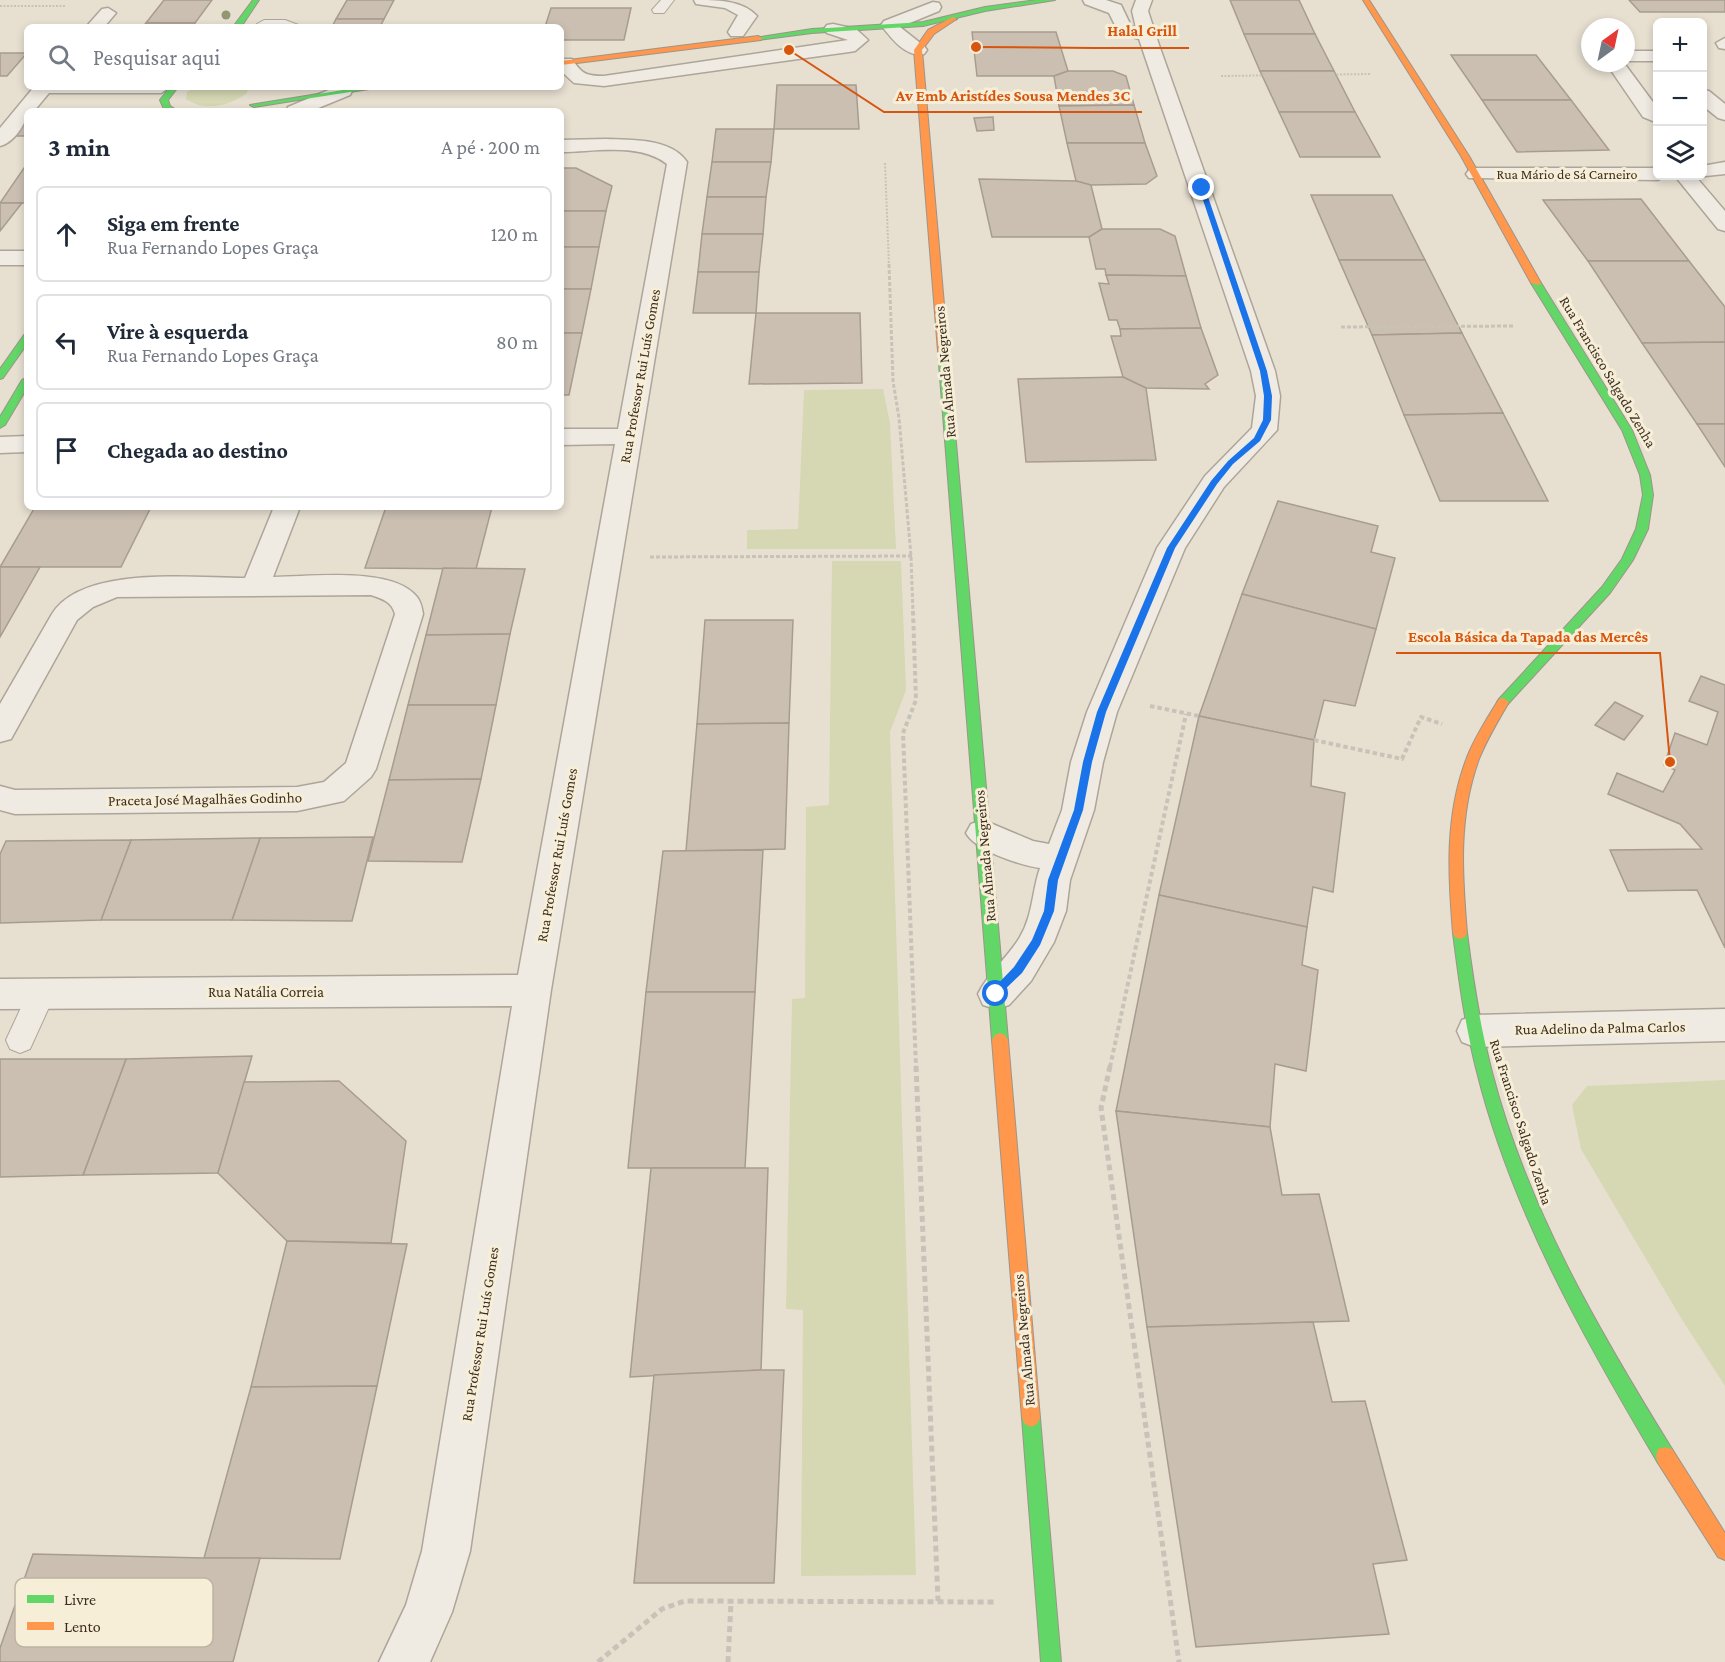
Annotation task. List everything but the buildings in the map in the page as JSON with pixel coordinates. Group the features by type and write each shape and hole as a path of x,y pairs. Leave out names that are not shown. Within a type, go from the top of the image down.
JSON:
{"street":[{"path":"239,24 256,0"},
{"path":"702,0 727,3 744,10 748,16 737,32"},
{"path":"564,60 737,32 987,0"},
{"path":"564,60 834,29 889,28 953,19 985,9 1052,0"},
{"path":"1090,0 1115,9 1122,27 1128,31 1149,35"},
{"path":"996,994 1018,970 1036,942 1049,911 1053,880 1078,810 1087,762 1102,712 1171,548 1214,482 1230,463 1257,439 1267,420 1268,396 1263,371 1202,188 1150,45 1149,35 1140,11 1144,0"},
{"name":"Rua Francisco Salgado Zenha","path":"1366,0 1476,174 1560,325 1639,452 1646,477 1647,504 1640,533 1625,565 1508,696 1481,738 1460,797 1454,826 1459,936 1475,1031 1485,1072 1533,1216 1566,1285 1663,1452 1725,1550"},
{"path":"889,28 892,22 933,7"},
{"path":"264,24 274,8"},
{"path":"99,24 108,13"},
{"path":"889,28 918,50 932,32 953,19"},
{"path":"564,62 571,75 580,81 604,81 849,47 859,40 849,33 834,29"},
{"name":"Rua Almada Negreiros","path":"918,50 1051,1662"},
{"path":"1635,56 1653,56"},
{"path":"1621,72 1653,114"},
{"path":"27,108 42,90"},
{"path":"141,90 168,96"},
{"path":"248,108 264,99 268,90"},
{"path":"248,108 352,90"},
{"path":"302,108 343,91"},
{"path":"1707,100 1725,116 1707,123"},
{"path":"0,140 24,111"},
{"name":"Rua Professor Rui Luís Gomes","path":"404,1662 428,1612 446,1551 533,990 677,162 669,153 646,147 564,146"},
{"path":"1707,171 1725,168"},
{"name":"Rua Mário de Sá Carneiro","path":"1476,174 1653,174"},
{"path":"1688,180 1725,225"},
{"path":"0,258 24,258"},
{"path":"0,376 24,341"},
{"path":"0,425 24,385"},
{"path":"564,437 630,436"},
{"path":"0,445 24,444"},
{"path":"255,587 286,510"},
{"name":"Praceta José Magalhães Godinho","path":"0,731 66,614 77,603 97,592 117,588 371,586 393,592 406,602 409,614 360,770 333,792 297,799 15,802 0,798"},
{"path":"983,833 1028,853 1061,859"},
{"name":"Rua Natália Correia","path":"0,994 533,990"},
{"name":"Rua Adelino da Palma Carlos","path":"1475,1031 1725,1025"}],"lane":[{"path":"20,1040 41,994"}],"path":[{"path":"0,6 108,6 108,13"},
{"path":"1221,76 1336,75"},
{"path":"885,155 893,381 899,418 912,580 916,700 903,733 938,1601"},
{"path":"1341,327 1560,325"},
{"path":"610,557 903,556"},
{"path":"1179,1662 1101,1108 1186,714"},
{"path":"1314,740 1402,759 1421,717 1481,738"},
{"path":"598,1662 662,1609 685,1601 1001,1602"},
{"path":"728,1662 731,1602"}],"green space":[{"path":"190,90 248,90 240,98 217,106 193,103 186,99 187,92"},
{"path":"883,389 890,423 896,549 747,549 747,530 798,529 804,390"},
{"path":"832,561 901,561 906,690 890,732 916,1575 801,1576 803,1310 786,1309 792,999 805,998 806,807 829,805"},
{"path":"1725,1080 1725,1386 1681,1318 1581,1149 1572,1105 1587,1086"}],"traffic: fast":[{"path":"239,24 256,0"},
{"path":"758,38 812,31 923,24 985,9 1052,0"},
{"path":"169,108 164,100 172,90"},
{"path":"254,105 357,90"},
{"path":"1503,702 1606,590 1627,560 1642,529 1648,495 1645,475 1627,430 1536,283"},
{"path":"0,376 24,341"},
{"path":"943,351 1000,1040"},
{"path":"0,425 24,385"},
{"path":"1460,933 1469,1004 1485,1073 1506,1140 1531,1206 1560,1270 1593,1333 1665,1456"},
{"path":"1031,1418 1051,1662"}],"traffic: slow":[{"path":"1366,0 1465,156 1536,283"},
{"path":"943,351 918,50 931,32 953,19"},
{"path":"564,63 758,38"},
{"path":"1460,933 1456,841 1464,786 1473,759 1503,702"},
{"path":"1000,1040 1031,1418"},
{"path":"1665,1456 1725,1550"}],"place":[{"name":"Halal Grill","path":"976,47"},
{"name":"Av Emb Aristídes Sousa Mendes 3C","path":"789,50"},
{"name":"Escola Básica da Tapada das Mercês","path":"1670,762"}],"route":[{"path":"996,994 1018,970 1036,942 1049,911 1053,880 1073,829 1087,762 1102,712 1171,548 1214,482 1230,463 1252,445 1267,420 1268,396 1263,371 1202,188"}]}
